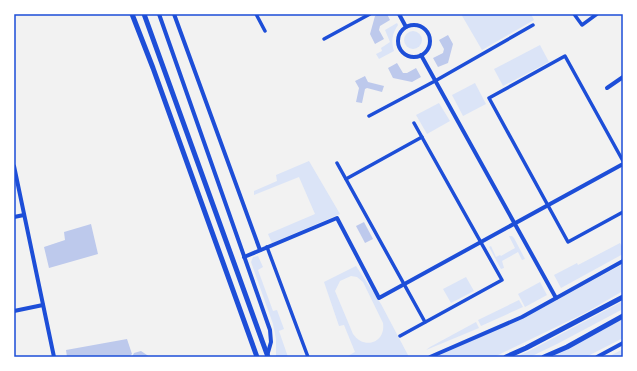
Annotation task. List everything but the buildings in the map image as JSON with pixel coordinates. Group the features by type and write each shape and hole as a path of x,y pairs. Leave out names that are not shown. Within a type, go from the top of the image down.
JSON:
{"main road":[{"path":"132,14 180,142 257,357"},
{"path":"144,14 268,356"},
{"path":"180,142 189,139"},
{"path":"506,357 623,297"},
{"path":"544,357 623,316"}],"street":[{"path":"159,14 270,330 271,342 268,356"},
{"path":"174,14 260,250"},
{"path":"256,14 265,31"},
{"path":"324,39 370,14"},
{"path":"399,14 406,27"},
{"path":"574,14 582,25 598,14"},
{"path":"370,116 533,25"},
{"path":"406,27 421,27 428,34 428,48 421,55 410,56 399,47 398,38 406,27"},
{"path":"421,55 556,298"},
{"path":"623,161 565,56 489,98 568,242 623,212"},
{"path":"607,88 623,76"},
{"path":"400,336 502,280 414,123"},
{"path":"346,179 422,137"},
{"path":"337,163 425,322"},
{"path":"244,257 336,218 379,298 623,164"},
{"path":"14,166 54,357"},
{"path":"14,218 24,215"},
{"path":"267,247 308,357"},
{"path":"430,357 522,317 623,261"},
{"path":"14,311 43,305"},
{"path":"596,357 623,343"}],"shaded area":[{"path":"461,14 531,14 534,20 482,50"},
{"path":"397,23 398,25 394,31 393,38 394,51 379,59 376,54 382,51 381,48 390,42 385,30"},
{"path":"413,31 419,34 422,40 419,46 413,49 407,46 404,40 407,34"},
{"path":"540,45 549,62 503,86 494,69"},
{"path":"475,83 486,104 463,116 452,95"},
{"path":"439,103 450,121 427,134 416,115"},
{"path":"309,161 340,214 272,243 268,234 315,214 299,177 254,195 254,191 277,181 276,175"},
{"path":"509,236 514,238 525,259 522,260 518,252 502,261 504,268 501,269 489,247 491,246 496,257 501,256 515,248"},
{"path":"620,243 623,248 623,254 561,288 554,275 577,263 578,265"},
{"path":"258,256 263,267 258,270 273,311 277,310 284,329 279,331 288,357 276,357 276,339 273,324 251,262 253,257"},
{"path":"623,264 623,291 585,313 494,357 436,357 542,308"},
{"path":"356,266 381,304 409,357 346,357 355,352 344,325 339,326 324,282","holes":["351,276 357,277 363,282 383,323 381,335 373,342 363,342 353,334 335,291 340,281"]},
{"path":"466,277 474,291 451,303 443,289"},
{"path":"540,282 547,295 525,307 518,294"},
{"path":"519,300 523,307 481,326 478,320"},
{"path":"623,301 623,309 557,344 530,357 516,357 531,350"},
{"path":"623,319 623,338 586,357 551,357"},
{"path":"476,322 479,328 426,350 430,347"},
{"path":"623,349 623,357 608,357"}]}
